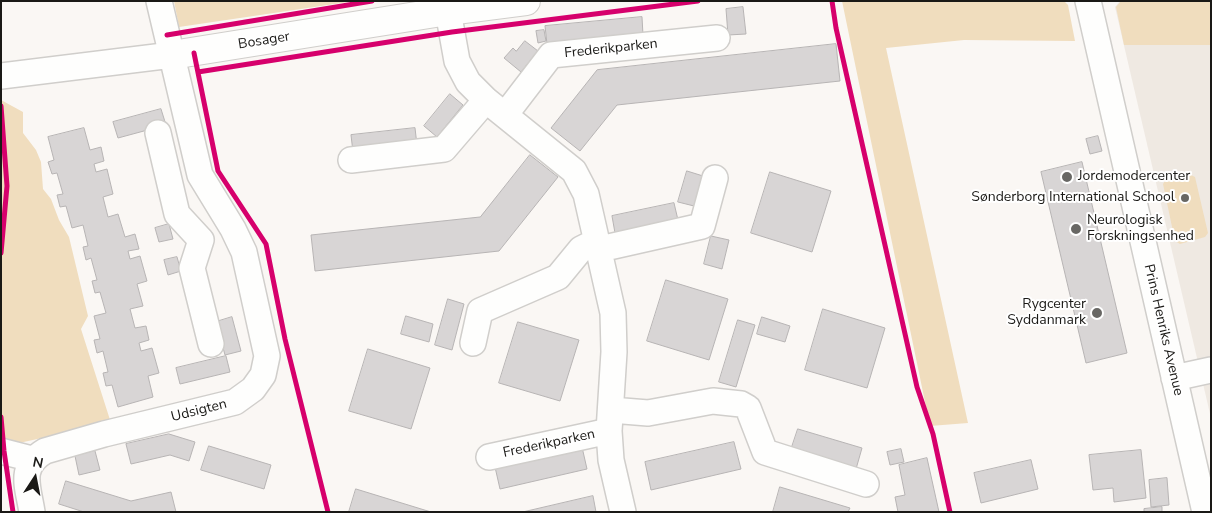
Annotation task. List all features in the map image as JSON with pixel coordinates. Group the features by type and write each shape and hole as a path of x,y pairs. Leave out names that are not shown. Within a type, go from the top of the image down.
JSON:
{"street":[{"name":"Udsigten","path":"32,459 45,451 104,434 235,402 253,389 263,374 267,356 244,252 233,229 200,175 160,1"},
{"name":"Bosager","path":"1,76 172,55 448,11 526,1"},
{"name":"Prins Henriks Avenue","path":"1088,1 1205,512"},
{"name":"Frederikparken","path":"448,11 457,61 468,82 574,171 586,194 613,313 614,352 610,420 611,460 623,512"},
{"name":"Frederikparken","path":"351,160 444,149 496,107 551,55 716,38"},
{"path":"158,133 177,214 201,240"},
{"path":"473,343 480,311 558,277 581,249 702,226 715,178"},
{"path":"201,240 233,229"},
{"path":"201,240 192,268 211,344"},
{"path":"1174,378 1211,370"},
{"name":"Frederikparken","path":"489,457 610,420 713,401 741,404 748,408 766,452 866,484"},
{"path":"1,451 32,459 28,467 27,476 32,512"}],"shaded area":[{"path":"174,1 355,1 179,27"},
{"path":"842,1 1064,1 1068,5 1075,41 964,40 886,48 968,423 930,426"},
{"name":"Sønderborg International School","path":"1120,1 1211,1 1211,418 1115,7"},
{"path":"1121,1 1211,1 1211,45 1124,45 1116,7"},
{"path":"1,100 23,112 23,133 36,150 41,162 43,189 51,199 59,220 69,237 88,316 81,329 111,423 19,443 1,440"},
{"path":"1191,175 1195,177 1208,233 1205,237 1180,244 1175,241 1163,184 1165,181"}],"building":[{"path":"743,7 746,34 728,35 726,9"},
{"path":"642,17 643,35 547,44 545,26"},
{"path":"544,30 546,41 538,43 536,31"},
{"path":"525,41 538,51 521,72 504,58 513,48 516,51"},
{"path":"836,44 840,81 617,105 580,151 551,128 597,70"},
{"path":"450,94 463,105 437,137 424,126"},
{"path":"161,109 166,125 118,138 113,122"},
{"path":"84,128 90,150 101,147 104,161 94,164 96,172 107,169 113,194 103,197 108,217 118,214 125,237 135,234 139,249 128,251 130,259 140,256 147,281 137,284 143,306 130,309 135,328 146,326 149,340 139,343 141,351 152,348 159,373 148,376 153,397 118,407 112,385 106,386 103,373 108,372 103,351 97,353 94,340 100,339 94,316 106,313 100,292 95,293 92,281 97,280 91,258 86,260 83,247 88,246 83,225 72,228 66,206 60,207 57,195 63,194 57,173 52,174 48,162 54,160 48,137"},
{"path":"415,128 417,145 353,152 351,135"},
{"path":"1098,136 1102,151 1090,154 1086,139"},
{"path":"530,155 558,177 499,251 315,271 311,235 480,217"},
{"path":"1082,162 1127,353 1086,363 1041,172"},
{"path":"687,171 703,176 694,206 678,202"},
{"path":"770,172 831,191 812,252 751,233"},
{"path":"674,203 678,220 615,233 612,216"},
{"path":"169,224 173,239 159,242 155,228"},
{"path":"711,236 729,240 722,269 704,264"},
{"path":"177,257 181,271 168,275 164,260"},
{"path":"666,280 728,299 709,360 647,341"},
{"path":"448,299 464,304 452,350 435,345"},
{"path":"823,309 885,328 867,388 805,370"},
{"path":"406,316 433,324 429,342 401,334"},
{"path":"232,317 241,351 225,355 216,322"},
{"path":"762,317 790,326 785,342 757,334"},
{"path":"738,320 755,325 736,387 719,382"},
{"path":"518,322 579,340 560,401 499,383"},
{"path":"368,349 430,368 411,429 349,411"},
{"path":"226,356 230,372 180,384 176,368"},
{"path":"798,429 862,448 856,469 791,450"},
{"path":"169,434 195,442 189,461 170,455 131,464 126,444"},
{"path":"734,442 741,469 651,490 645,462"},
{"path":"209,446 271,465 264,489 201,470"},
{"path":"582,447 587,469 500,489 495,467"},
{"path":"901,449 904,462 890,465 887,452"},
{"path":"1141,450 1146,498 1114,502 1113,488 1093,490 1089,455"},
{"path":"95,451 100,470 79,475 75,456"},
{"path":"927,458 939,512 898,512 895,497 905,495 899,465"},
{"path":"1031,460 1038,489 981,503 974,473"},
{"path":"1167,478 1169,505 1151,507 1149,480"},
{"path":"66,481 131,501 171,492 176,512 84,512 59,504"},
{"path":"780,487 850,508 848,512 773,512"},
{"path":"356,489 431,512 349,512"},
{"path":"593,496 596,512 523,512"},
{"path":"1162,507 1162,512 1144,512 1144,509"}],"cycle path":[{"path":"167,35 372,1"},
{"path":"198,72 452,32 698,1"},
{"path":"832,1 836,28 917,387 933,434 950,512"},
{"path":"194,53 218,171 266,244 285,339 328,512"},
{"path":"1,106 7,186 1,253"},
{"path":"1,417 13,512"}],"place":[{"name":"Jordemodercenter","path":"1067,177"},
{"name":"Sønderborg International School","path":"1185,198"},
{"name":"Neurologisk Forskningsenhed","path":"1076,229"},
{"name":"Rygcenter Syddanmark","path":"1097,313"}]}
